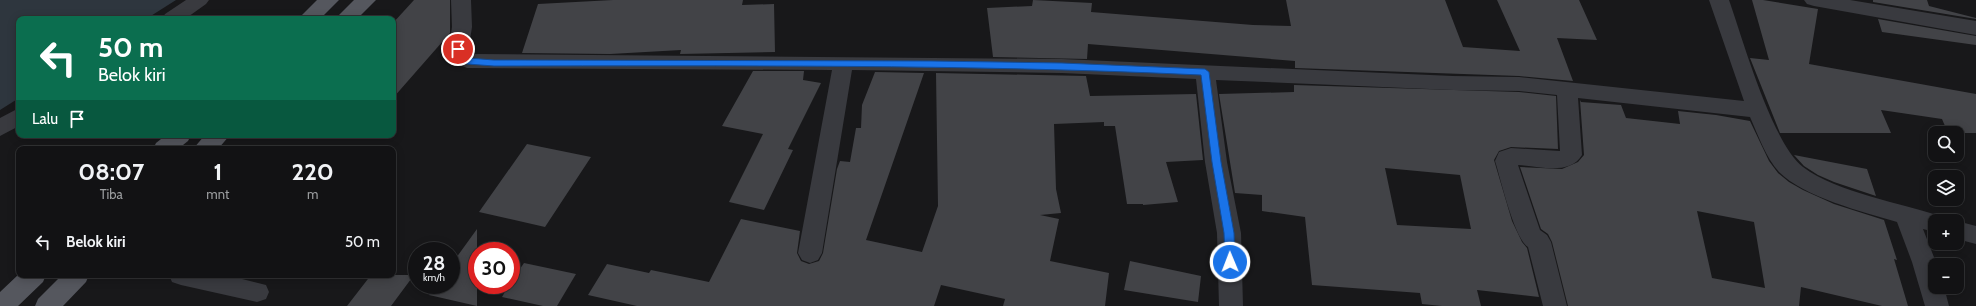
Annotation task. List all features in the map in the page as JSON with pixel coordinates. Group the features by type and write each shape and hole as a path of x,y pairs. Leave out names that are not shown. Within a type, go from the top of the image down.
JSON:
{"main road":[{"path":"311,16 329,0"},
{"path":"348,16 366,0"},
{"path":"167,146 177,138"},
{"path":"207,146 216,138"},
{"path":"2,306 31,278"},
{"path":"47,306 74,278"}],"street":[{"path":"176,16 199,0"},
{"path":"460,0 462,12 458,56 467,61 494,63 843,63 1062,66 1453,83 1519,84 1758,111"},
{"path":"1719,0 1758,111 1786,165 1798,176 1825,188 1928,221"},
{"path":"1814,0 1874,5 1976,28"},
{"path":"810,253 843,63"},
{"path":"1205,72 1216,162 1229,233 1230,306"},
{"path":"1555,306 1539,242 1528,230 1506,161 1507,158 1511,156 1564,160 1569,159 1571,155 1567,90"},
{"path":"0,128 16,118"},
{"path":"1906,215 1924,262 1938,306"},
{"path":"1964,232 1976,235"},
{"path":"194,278 257,292"}],"shaded area":[{"path":"0,0 176,0 151,16 16,16 16,100 0,110"}],"building":[{"path":"414,0 450,0 450,33 396,95 396,20"},
{"path":"613,0 743,0 742,5 774,4 775,52 680,54 681,50 610,54 522,53 538,4"},
{"path":"1033,0 1092,3 1091,12 1253,25 1291,26 1286,0 1445,0 1463,47 1520,51 1497,0 1579,0 1597,40 1557,38 1573,81 1519,76 1295,68 1295,61 1088,44 1087,59 993,57 987,8 1032,6"},
{"path":"1752,0 1763,0 1818,9 1809,64 1976,94 1976,133 1964,133 1964,126 1945,126 1942,119 1881,110 1891,133 1780,133 1750,58 1769,60"},
{"path":"1873,0 1927,0 1929,6 1976,19 1873,2"},
{"path":"1878,19 1976,36 1976,45 1882,32"},
{"path":"753,71 804,71 803,80 821,83 788,149 793,150 764,210 729,202 763,134 722,126"},
{"path":"875,72 924,73 866,240 922,252 938,206 936,73 1086,76 1090,96 1196,94 1203,160 1166,162 1178,202 1143,205 1127,204 1115,126 1104,126 1104,122 1054,124 1056,189 1061,213 1040,215 1059,219 1050,261 1109,273 1105,306 1003,306 1005,299 941,285 934,306 637,306 588,295 607,264 649,273 651,270 709,282 741,219 800,231 797,253 801,261 809,264 819,261 823,253 837,169 840,161 850,162 856,128 861,128 862,105"},
{"path":"1294,85 1519,92 1556,96 1558,149 1511,147 1499,151 1494,160 1512,221 1522,242 1527,248 1539,297 1477,290 1481,306 1442,306 1422,304 1420,293 1312,285 1305,217 1262,211 1262,195 1235,193 1219,94 1294,92","holes":["1385,168 1460,175 1471,229 1397,225"]},
{"path":"1580,100 1581,102 1621,105 1626,118 1680,124 1678,111 1716,115 1750,121 1769,161 1778,173 1789,182 1834,204 1884,220 1897,260 1894,259 1908,306 1882,306 1801,287 1799,306 1568,306 1552,242 1548,234 1541,229 1520,167 1562,169 1578,162 1584,155","holes":["1697,211 1754,222 1765,288 1712,278"]},
{"path":"527,144 591,157 545,227 479,212"},
{"path":"1794,155 1867,169 1876,196 1818,175 1804,166"},
{"path":"477,229 477,242 468,242 468,294 477,294 477,306 429,295 460,294 460,253"},
{"path":"1130,261 1201,276 1198,302 1124,290"},
{"path":"524,263 576,274 557,306 543,306 502,297 504,294 520,294 520,269"},
{"path":"396,275 408,275 408,283 391,306 347,306 369,278 396,278"}],"route":[{"path":"458,49 458,56 467,61 494,63 699,62 932,64 1062,66 1205,72 1216,162 1229,233 1230,262"}]}
